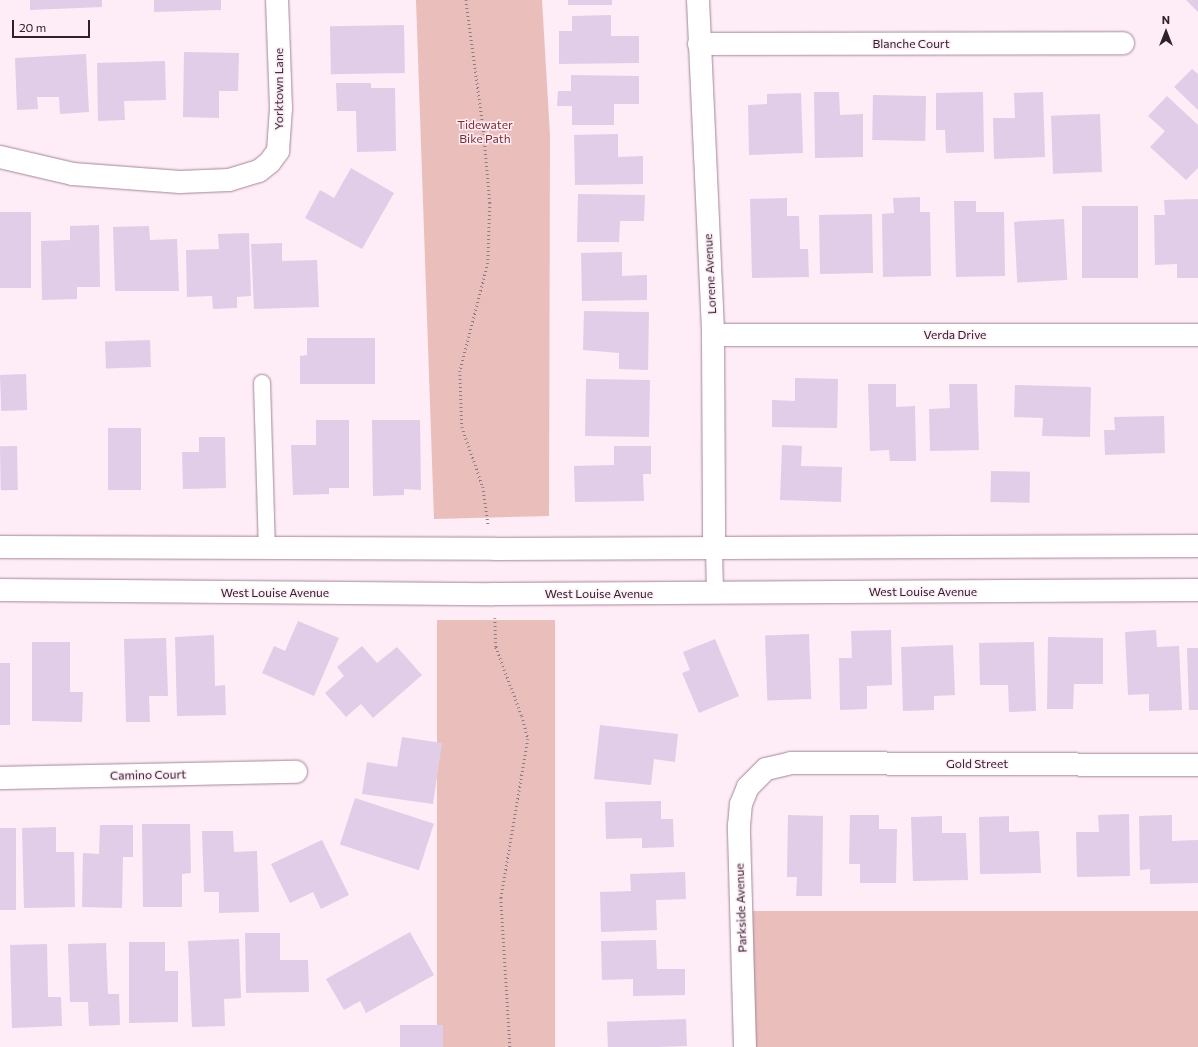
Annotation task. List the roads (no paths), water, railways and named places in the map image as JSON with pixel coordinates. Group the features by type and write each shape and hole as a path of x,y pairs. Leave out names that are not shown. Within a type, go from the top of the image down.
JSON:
{"street":[{"name":"Yorktown Lane","path":"0,157 73,174 180,182 229,180 259,171 270,162 278,151 281,108 277,0"},
{"name":"Lorene Avenue","path":"698,0 713,335 714,548"},
{"name":"Blanche Court","path":"699,44 1123,43"},
{"name":"Verda Drive","path":"713,335 1198,335"},
{"path":"0,547 714,548 1198,546"},
{"name":"West Louise Avenue","path":"0,590 492,594 1198,590"},
{"name":"Gold Street","path":"759,774 766,769 791,763 1198,765"},
{"name":"Camino Court","path":"0,778 296,772"},
{"name":"Parkside Avenue","path":"745,1047 739,826 741,804 748,787 759,774"}],"lane":[{"path":"262,383 267,548"},
{"path":"714,548 715,593"}],"park label":[{"name":"Tidewater Bike Path","path":"485,132"}]}
